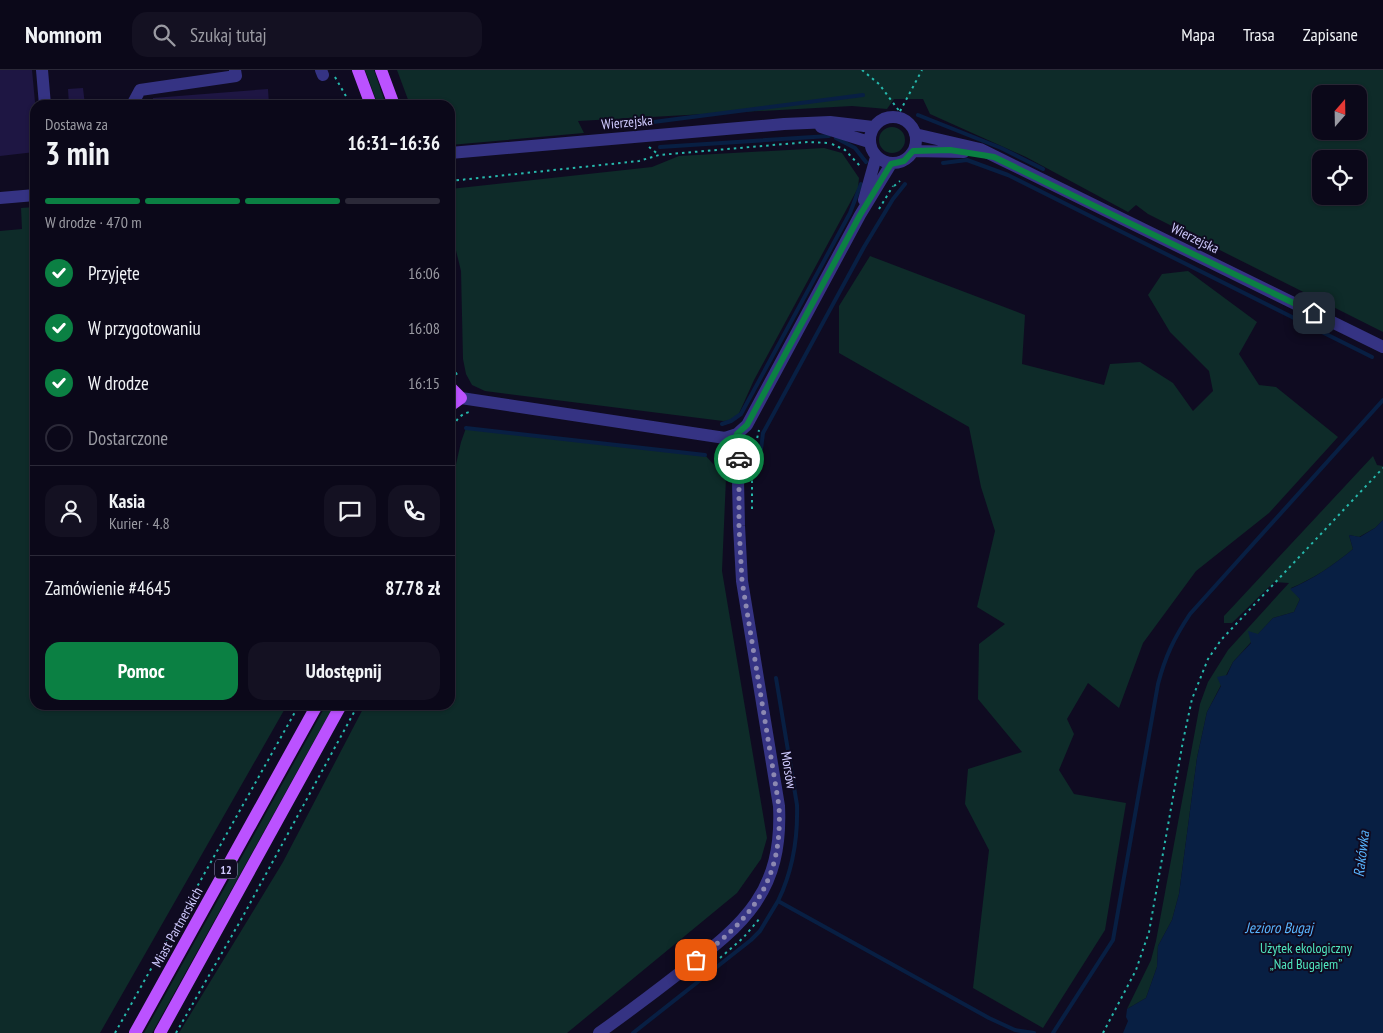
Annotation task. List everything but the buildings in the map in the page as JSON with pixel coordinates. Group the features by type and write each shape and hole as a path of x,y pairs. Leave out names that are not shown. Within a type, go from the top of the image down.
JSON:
{"main road":[{"path":"358,70 369,100"},
{"path":"381,70 392,100"},
{"path":"455,384 465,399 455,404"},
{"name":"Miast Partnerskich","path":"135,1033 314,710"},
{"name":"12","path":"160,1033 339,710"}],"street":[{"path":"42,70 45,100"},
{"path":"135,100 140,90 236,76 235,70"},
{"path":"876,178 891,164 904,161 913,151 916,140 915,134 909,123 899,114 884,118 873,127 869,142 870,148 876,157 891,164"},
{"name":"Wierzejska","path":"455,152 807,123 850,123 873,127"},
{"name":"Wierzejska","path":"807,123 869,142"},
{"name":"Wierzejska","path":"915,134 969,145 1383,347"},
{"name":"Wierzejska","path":"913,151 950,150 994,157"},
{"path":"465,399 725,438 737,434 747,425 860,215 876,178 876,157"},
{"path":"0,198 30,195"},
{"name":"Morsów","path":"599,1033 734,930 757,902 770,874 779,839 779,806 742,581 737,434"}],"path":[{"path":"862,70 879,84 899,114 922,70"},
{"path":"322,73 326,79 334,76 348,100"},
{"path":"455,180 639,160 659,155 820,142 829,143 845,150 865,172 894,186"},
{"path":"644,144 659,155"},
{"path":"876,214 894,186 900,181"},
{"path":"455,312 455,384"},
{"path":"455,422 461,414 469,412 465,399"},
{"path":"752,518 752,461 760,427"},
{"path":"1103,1033 1136,970 1149,932 1182,741 1192,699 1208,659 1221,640 1383,468"},
{"path":"115,1033 296,710"},
{"path":"176,1033 242,918 355,710"},
{"path":"720,958 743,938 761,916"}],"green space":[{"path":"365,70 374,70 384,100 376,100"},
{"path":"397,70 1383,70 1383,332 1148,214 1136,205 1128,212 1026,157 930,114 923,99 894,99 887,109 852,106 578,121 584,133 455,145 455,100 408,100"},
{"path":"892,127 901,131 905,140 901,149 892,153 883,149 879,140 883,131"},
{"path":"824,148 842,153 859,178 858,188 754,380 736,420 723,421 485,391 472,385 466,374 463,359 461,271 455,246 455,188 652,167 679,156"},
{"path":"30,207 30,710 284,710 100,1033 0,1033 0,231 22,229 21,208"},
{"path":"870,256 1025,315 1022,364 1104,385 1110,364 1140,362 1173,383 1193,411 1213,391 1209,371 1170,332 1148,295 1162,274 1188,271 1257,322 1239,354 1259,385 1276,387 1338,437 1269,513 1196,571 1143,643 1119,708 1088,683 1067,719 1074,734 1059,770 1074,794 1126,803 1105,930 1043,1028 973,988 989,850 965,804 968,769 1022,752 978,699 979,644 1005,624 977,607 995,531 981,487 969,427 839,353 839,306"},
{"path":"466,428 705,455 726,478 722,571 767,838 761,859 737,893 567,1033 179,1033 283,862 362,710 455,710 455,469"},
{"path":"1373,456 1377,465 1383,466 1383,520 1375,528 1359,537 1349,535 1353,549 1323,571 1291,588 1300,599 1294,612 1273,618 1233,662 1207,712 1197,758 1179,894 1172,920 1158,946 1157,967 1146,998 1127,1009 1151,960 1156,941 1200,704 1208,682 1228,650 1289,583 1274,582 1232,623 1224,623 1224,616"},
{"path":"323,710 331,710 152,1033 144,1033"}],"water":[{"name":"Jezioro Bugaj","path":"1383,520 1383,1033 1123,1033 1128,1021 1126,1017 1127,1009 1146,998 1157,967 1158,946 1172,920 1179,894 1197,758 1207,712 1221,686 1217,677 1227,675 1233,662 1251,643 1248,631 1258,634 1273,618 1294,612 1300,599 1290,589 1323,571 1353,549 1349,535 1360,537 1375,528"}],"waterway":[{"path":"630,125 863,95"},
{"path":"918,115 1001,148 1043,169"},
{"path":"660,147 829,136"},
{"path":"836,138 855,148 866,162"},
{"path":"943,163 967,160 1008,175 1372,357"},
{"path":"722,424 731,421 741,414 850,213 861,184"},
{"path":"761,449 763,433 864,247 893,199 905,184"},
{"path":"1053,1033 1113,940 1158,684 1167,656 1175,640 1190,614 1383,400"},
{"path":"466,428 705,455"},
{"path":"776,678 797,805 797,830 794,854 778,901"},
{"path":"633,1033 751,940 760,931 778,901 989,1018 1015,1030 1034,1033"}],"way so far":[{"path":"696,960 734,930 757,902 770,874 779,839 779,806 742,581 738,496 739,459"}],"route":[{"path":"739,459 737,434 747,425 860,215 891,164 904,161 913,151 950,150 994,157 1314,313"}],"water label":[{"name":"Rakówka","path":"1361,854"}],"park label":[{"name":"Użytek ekologiczny „Nad Bugajem”","path":"1306,956"}]}
